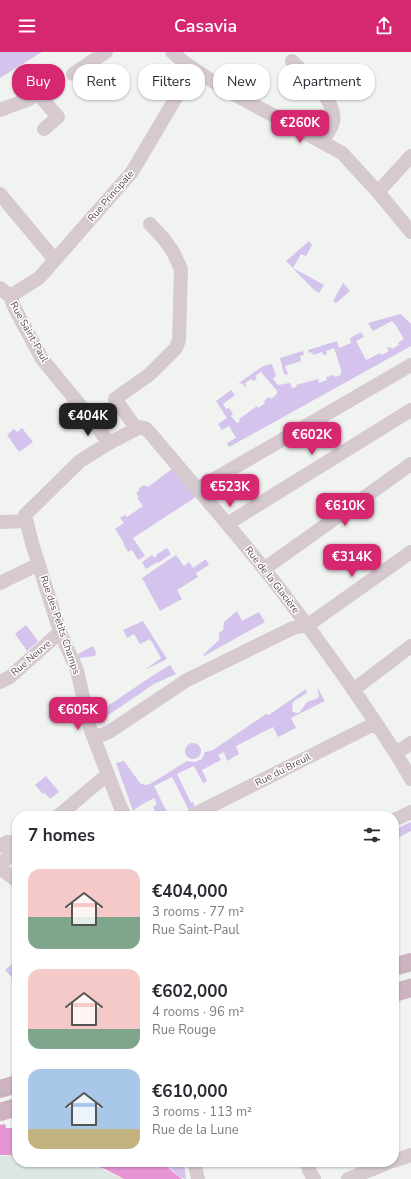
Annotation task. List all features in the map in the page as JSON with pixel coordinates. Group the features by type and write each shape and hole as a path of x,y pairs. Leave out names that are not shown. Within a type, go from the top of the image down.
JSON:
{"main road":[{"path":"399,966 411,962"},
{"path":"399,991 411,988"},
{"path":"0,1089 12,1085"},
{"path":"0,1112 12,1108"}],"street":[{"path":"88,64 106,52"},
{"path":"172,52 223,88 342,153 378,192 411,232"},
{"path":"292,61 325,95 329,103 333,120 323,142"},
{"name":"Rue Principale","path":"5,292 36,280 132,172 188,76 188,68 186,63"},
{"path":"0,110 24,100"},
{"path":"43,100 58,117 44,129"},
{"path":"378,192 411,156"},
{"path":"0,194 55,260"},
{"name":"Rue de la Glacière","path":"150,224 164,239 173,252 181,269 179,340 176,348 150,374 115,399 136,428 145,428 227,524 308,625 376,723 411,779"},
{"name":"Rue Saint-Paul","path":"5,292 42,359 89,416 107,448"},
{"path":"197,489 411,365"},
{"path":"227,524 411,410"},
{"path":"0,522 26,521 26,515 80,461 107,448 136,428"},
{"path":"264,569 411,464"},
{"name":"Rue des Petits Champs","path":"26,521 60,632 76,670 85,710 94,738 122,811"},
{"path":"94,738 109,732 187,680 293,628 308,625 411,552"},
{"path":"0,583 39,564"},
{"name":"Rue Neuve","path":"0,682 10,677 60,632"},
{"path":"353,690 411,646"},
{"name":"Rue du Breuil","path":"201,811 376,723"},
{"path":"396,753 411,743"},
{"path":"64,811 108,775"},
{"path":"399,818 411,812"},
{"path":"0,846 6,842 12,842"},
{"path":"0,864 12,854"},
{"path":"0,868 12,877"},
{"path":"399,1159 411,1155"},
{"path":"195,1167 198,1179"},
{"path":"308,1167 314,1179"},
{"path":"348,1179 378,1167"}],"shaded area":[{"path":"0,52 42,52 23,64 12,64 12,71 0,78"},
{"path":"309,241 312,245 306,256 301,254 293,268 324,285 319,293 314,290 286,261"},
{"path":"343,283 350,291 336,303 333,301"},
{"path":"401,314 411,324 411,346 229,447 227,443 236,438 229,426 222,430 218,424 227,418 216,401 231,390 235,395 223,404 226,409 229,408 233,414 231,416 237,423 240,421 239,419 257,406 258,408 265,403 264,401 269,397 271,399 277,394 277,391 261,372 255,376 257,379 253,381 251,379 245,383 245,387 242,383 239,383 263,366 272,364 276,376 273,379 278,385 290,383 292,388 297,387 296,385 318,379 319,383 327,380 326,377 341,375 340,373 342,372 334,348 326,351 327,354 323,355 322,352 313,355 312,352 309,353 308,350 337,341 339,348 351,343 350,338 361,332 364,337 356,341 366,360 380,353 382,355 389,351 387,348 390,347 392,349 399,345 398,343 404,339 392,321 373,331 368,323"},
{"path":"303,351 304,355 300,356 301,361 285,366 288,375 284,374 280,358"},
{"path":"22,428 33,442 19,452 7,435 14,429 17,432"},
{"path":"172,469 196,497 133,538 145,556 138,560 132,550 128,552 115,529 124,523 120,518 125,515 127,517 143,506 137,498 139,497 136,493 139,491 138,489 144,485 148,487"},
{"path":"167,548 171,554 146,569 142,562 152,555 155,558 157,554"},
{"path":"176,555 184,566 189,562 193,568 206,559 209,565 196,573 198,577 177,590 182,599 160,611 142,578"},
{"path":"237,611 242,621 259,612 265,622 204,656 203,655 219,640 219,633 223,630 224,622"},
{"path":"143,621 167,659 145,670 161,658 150,639 140,644 134,634 127,638 123,630"},
{"path":"26,625 38,641 27,651 15,634"},
{"path":"93,646 96,653 95,656 79,658 78,654"},
{"path":"170,665 176,674 154,684 101,720 99,712"},
{"path":"317,687 325,701 291,718 296,728 278,737 273,727 236,746 239,754 227,761 224,752 218,755 221,760 202,770 207,781 203,783 194,766 177,774 191,803 193,802 195,807 189,810 172,777 154,786 166,811 155,811 153,807 157,804 154,798 133,811 116,763 124,761 140,783 145,785 150,784 187,761 195,762 202,759 205,752 213,750 266,714 269,715 306,689 307,692 305,694 293,702 292,711 299,713 307,702 318,698"},
{"path":"193,743 200,748 201,751 196,758 193,759 186,754 185,751 190,744"},
{"path":"46,776 59,792 50,799 35,785"},
{"path":"411,822 411,831 399,837 399,828"},
{"path":"12,964 12,978 5,970"},
{"path":"5,1124 6,1128 12,1128 12,1155 0,1155 0,1125"},
{"path":"12,1155 12,1167 95,1167 123,1179 0,1179 0,1156"},
{"path":"98,1167 167,1167 182,1179 124,1179"},
{"path":"167,1167 185,1167 186,1179 183,1179"}],"tram line":[{"path":"399,973 411,969"},
{"path":"399,983 411,979"},
{"path":"0,1096 12,1092"},
{"path":"0,1105 12,1101"}]}
